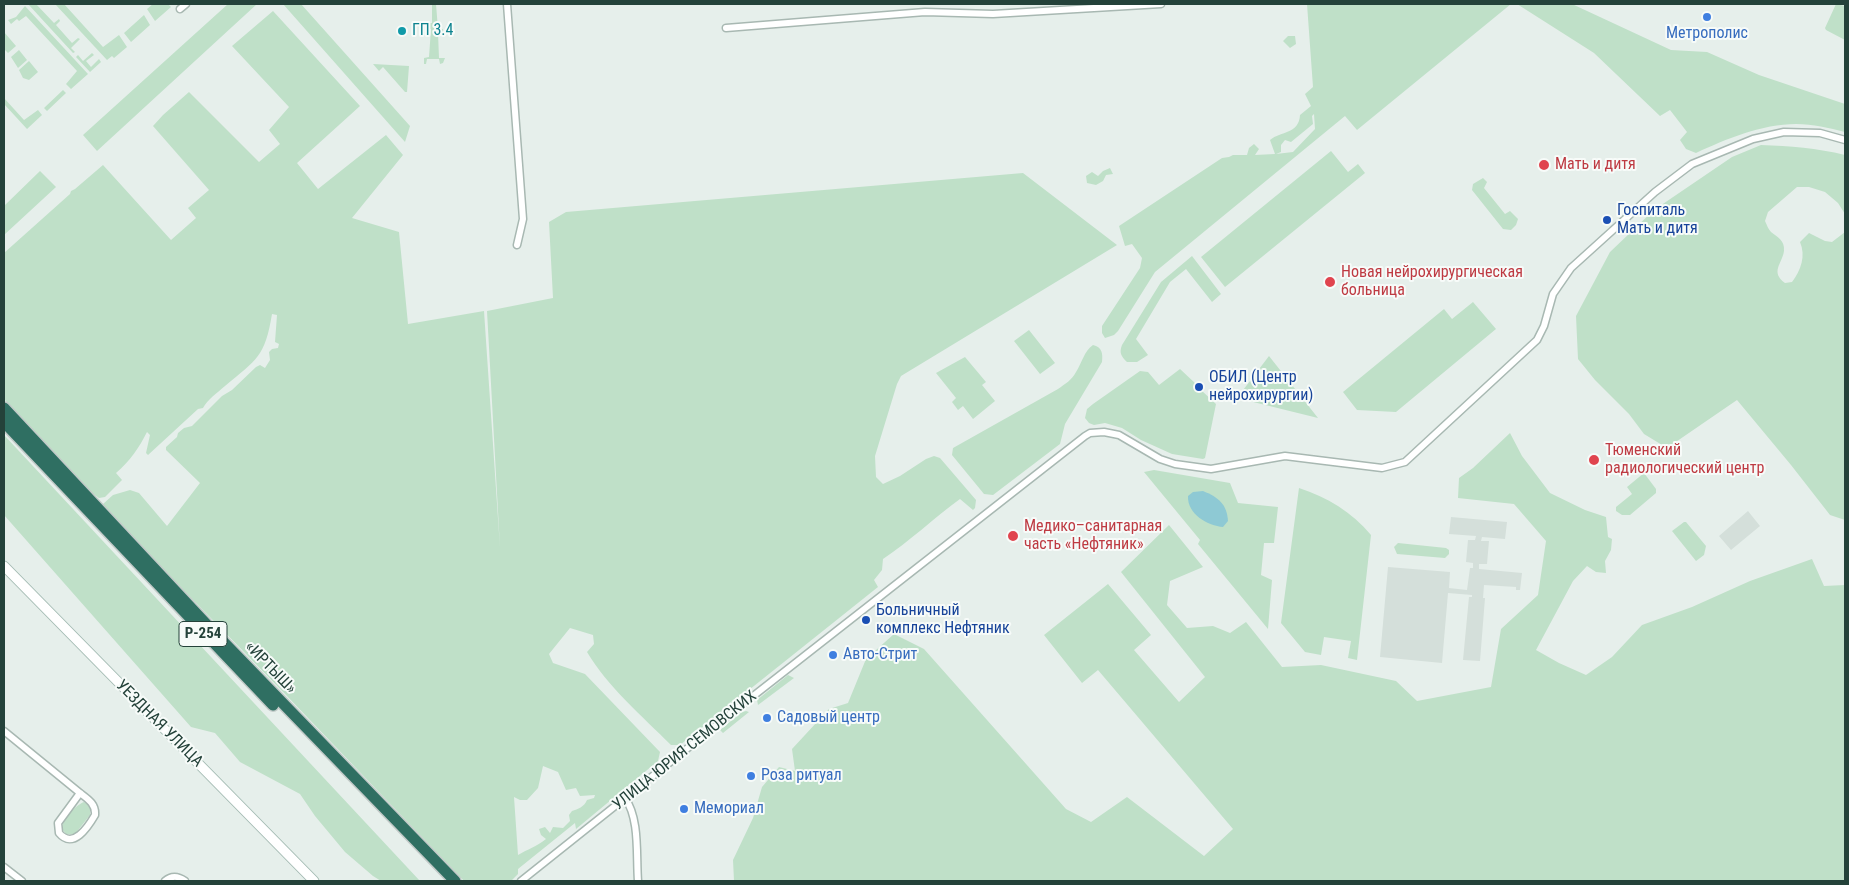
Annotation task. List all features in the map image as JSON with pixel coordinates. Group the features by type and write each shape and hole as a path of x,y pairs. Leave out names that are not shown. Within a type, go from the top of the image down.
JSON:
{"highway":[{"name":"«ИРТЫШ»","path":"4,408 208,626 455,881"},
{"name":"«ИРТЫШ»","path":"4,422 209,639 444,881"}],"street":[{"path":"180,9 186,4"},
{"path":"508,4 523,219 518,245"},
{"path":"726,28 925,12 993,14 1160,4"},
{"name":"УЛИЦА ЮРИЯ СЕМОВСКИХ","path":"521,881 1090,433 1104,432 1118,435 1160,459 1175,464 1211,469 1285,456 1382,468 1404,462 1537,340 1544,326 1553,294 1571,268 1598,242 1671,180 1700,161 1754,139 1784,132 1820,133 1845,140"},
{"name":"УЕЗДНАЯ УЛИЦА","path":"4,566 314,881"},
{"path":"4,731 80,793 94,805 95,815 80,835 71,840 66,839 59,833 58,823 80,793"},
{"path":"625,798 631,806 635,817 638,881"},
{"path":"4,867 22,881"},
{"path":"165,881 178,877 185,881"}],"shaded area":[{"path":"1748,511 1760,526 1731,550 1719,536"},
{"path":"1451,517 1507,522 1505,539 1482,537 1481,541 1489,541 1487,564 1479,564 1479,569 1522,573 1520,590 1516,590 1516,587 1484,585 1483,598 1485,598 1480,661 1463,660 1469,597 1472,597 1472,595 1448,593 1442,663 1380,657 1388,567 1450,572 1449,588 1467,590 1470,568 1473,568 1473,563 1466,562 1468,540 1475,540 1476,536 1449,534"}],"green space":[{"path":"28,4 36,4 54,23 59,19 60,21 56,25 72,43 78,38 80,39 71,48 75,52 73,53"},
{"path":"55,4 64,4 103,47 119,35 127,47 114,58 112,56 107,60"},
{"path":"153,4 168,4 171,7 155,21 147,9"},
{"path":"228,4 257,4 97,151 83,135"},
{"path":"283,4 301,4 410,126 405,142"},
{"path":"432,4 436,4 438,29 443,29 443,32 438,33 439,58 445,58 443,63 440,64 439,59 427,59 426,64 424,64 424,58 429,57 431,29 425,28 426,23 432,23"},
{"path":"1307,4 1511,4 1357,130 1345,116 1155,272 1118,331 1114,335 1105,338 1102,333 1102,326 1140,268 1142,258 1132,244 1125,246 1119,226 1222,158 1233,155 1247,155 1249,148 1254,144 1259,149 1255,155 1275,154 1270,140 1296,126 1300,115 1311,106 1305,94 1313,87","holes":["1314,114 1315,129 1293,152 1276,154 1281,152 1281,145 1285,140 1291,142 1313,124 1312,116"]},
{"path":"1517,4 1572,4 1671,50 1707,52 1759,75 1845,104 1845,132 1809,125 1783,125 1744,133 1696,153 1686,149 1680,140 1687,132 1670,110 1660,116 1594,53"},
{"path":"1836,4 1845,6 1845,40 1825,28"},
{"path":"25,6 88,74 71,89 66,84 77,71 26,16 19,21 17,19 11,24 8,20 16,17"},
{"path":"273,11 360,106 297,163 318,189 386,135 403,155 352,218 399,232 408,324 484,311 500,548 487,311 553,298 549,222 566,212 1023,173 1117,245 901,376 875,456 876,477 883,484 934,456 940,458 976,500 975,508 973,510 960,499 883,559 882,570 874,580 878,587 680,745 671,745 626,701 595,665 587,652 594,644 593,635 570,628 549,654 553,663 585,674 660,752 658,761 576,829 575,823 518,869 518,874 511,881 464,881 112,517 103,504 113,495 130,490 139,493 167,526 200,483 166,450 166,447 177,437 178,433 184,428 192,426 222,396 232,390 256,367 260,365 265,368 270,360 269,352 272,349 278,348 279,344 275,342 277,315 272,314 266,340 252,363 148,455 146,453 150,435 147,432 134,454 116,473 122,480 105,497 99,498 89,491 4,399 4,253 70,194 71,191 103,165 171,240 196,218 188,208 209,190 153,126 189,92 259,162 280,144 269,130 289,107 232,46","holes":["543,766 558,772 566,790 576,788 580,796 595,795 594,798 587,800 583,806 572,811 569,815 570,821 563,828 553,827 550,833 545,827 539,829 541,835 546,839 518,855 514,797 520,800 527,800 538,788"]},
{"path":"144,15 150,25 131,42 124,33"},
{"path":"4,32 16,46 8,53 4,49"},
{"path":"1288,36 1295,36 1296,44 1290,48 1283,41"},
{"path":"19,50 27,60 18,68 11,57"},
{"path":"92,53 94,55 86,61 91,67 99,59 101,62 90,72 76,57 78,55 83,61"},
{"path":"29,61 38,72 29,80 23,78 19,70"},
{"path":"373,64 409,66 407,92 383,67 379,71"},
{"path":"63,90 66,93 47,111 44,108"},
{"path":"4,98 24,120 38,110 42,115 27,129 4,104"},
{"path":"1761,145 1803,148 1845,155 1845,214 1838,203 1825,192 1809,187 1797,187 1768,212 1765,221 1770,231 1780,239 1784,247 1778,275 1785,283 1792,282 1798,273 1802,263 1803,252 1800,242 1809,233 1825,241 1832,242 1845,232 1845,520 1830,515 1737,400 1667,448 1644,434 1629,414 1595,380 1578,359 1576,316 1610,252 1654,210 1732,157"},
{"path":"1331,151 1348,172 1358,164 1365,173 1225,287 1201,257"},
{"path":"1110,168 1113,174 1106,175 1103,181 1096,185 1087,183 1086,176 1092,172 1098,176"},
{"path":"40,171 56,187 4,235 4,206"},
{"path":"1483,178 1487,182 1484,188 1505,214 1510,211 1518,219 1516,225 1511,230 1503,229 1472,190 1473,184"},
{"path":"1192,256 1221,294 1212,302 1186,269 1170,282 1136,339 1148,355 1137,362 1127,362 1121,354 1122,345 1161,282"},
{"path":"1473,302 1496,329 1396,412 1357,410 1343,392 1444,309 1452,319"},
{"path":"1029,330 1055,363 1040,374 1014,341"},
{"path":"1093,345 1101,351 1102,362 1065,424 1060,444 993,495 984,494 952,455 953,448 1066,384"},
{"path":"1269,356 1318,418 1237,398"},
{"path":"965,357 986,382 982,385 995,401 973,419 963,406 958,410 952,402 956,398 936,373"},
{"path":"1180,369 1196,384 1194,386 1199,392 1201,390 1216,404 1205,458 1172,454 1141,440 1122,428 1105,423 1094,425 1085,418 1087,409 1140,371 1148,372 1159,385"},
{"path":"1510,433 1522,456 1550,493 1585,510 1606,517 1608,537 1612,539 1611,550 1605,561 1606,573 1596,572 1587,566 1573,581 1536,650 1559,663 1586,675 1612,657 1642,625 1692,607 1750,581 1812,559 1824,586 1845,585 1845,881 734,881 733,860 753,818 762,787 779,767 795,771 792,749 829,709 848,703 866,659 894,634 924,649 1066,809 1091,822 1127,797 1204,856 1233,829 1098,670 1082,683 1044,635 1108,584 1151,635 1134,650 1179,702 1205,677 1121,572 1169,525 1203,567 1170,581 1167,605 1187,628 1213,626 1230,633 1246,622 1282,667 1321,665 1396,681 1417,701 1491,687 1501,629 1538,595 1546,541 1514,504 1458,498 1459,478 1473,468"},
{"path":"4,435 420,881 381,881 373,876 345,852 315,816 300,794 240,762 215,733 191,727 4,515"},
{"path":"1154,470 1230,483 1238,503 1278,507 1274,543 1264,543 1261,575 1272,580 1268,629 1198,544 1200,540 1144,472"},
{"path":"1644,473 1656,489 1656,493 1630,515 1622,515 1616,511 1616,507 1632,494 1627,487"},
{"path":"1299,488 1338,506 1356,519 1371,535 1357,660 1348,658 1351,641 1324,637 1321,655 1305,652 1281,623"},
{"path":"1684,522 1706,546 1704,555 1696,561 1672,531"},
{"path":"1398,543 1446,548 1449,550 1449,554 1445,558 1397,554 1394,547"},
{"path":"788,675 794,678 758,705 757,700"},
{"path":"742,712 749,712 723,733 720,730"},
{"path":"84,802 90,806 90,815 75,834 66,834 62,829 66,818"}],"water":[{"path":"1203,491 1213,496 1224,506 1228,521 1223,527 1205,521 1191,508 1188,496 1193,492"}],"place":[{"name":"Метрополис","path":"1707,17"},
{"name":"ГП 3.4","path":"402,31"},
{"name":"Мать и дитя","path":"1544,165"},
{"name":"Госпиталь Мать и дитя","path":"1607,220"},
{"name":"Новая нейрохирургическая больница","path":"1330,282"},
{"name":"ОБИЛ (Центр нейрохирургии)","path":"1199,387"},
{"name":"Тюменский радиологический центр","path":"1594,460"},
{"name":"Медико–санитарная часть «Нефтяник»","path":"1013,536"},
{"name":"Больничный комплекс Нефтяник","path":"866,620"},
{"name":"Авто-Стрит","path":"833,655"},
{"name":"Садовый центр","path":"767,718"},
{"name":"Роза ритуал","path":"751,776"},
{"name":"Мемориал","path":"684,809"}]}
